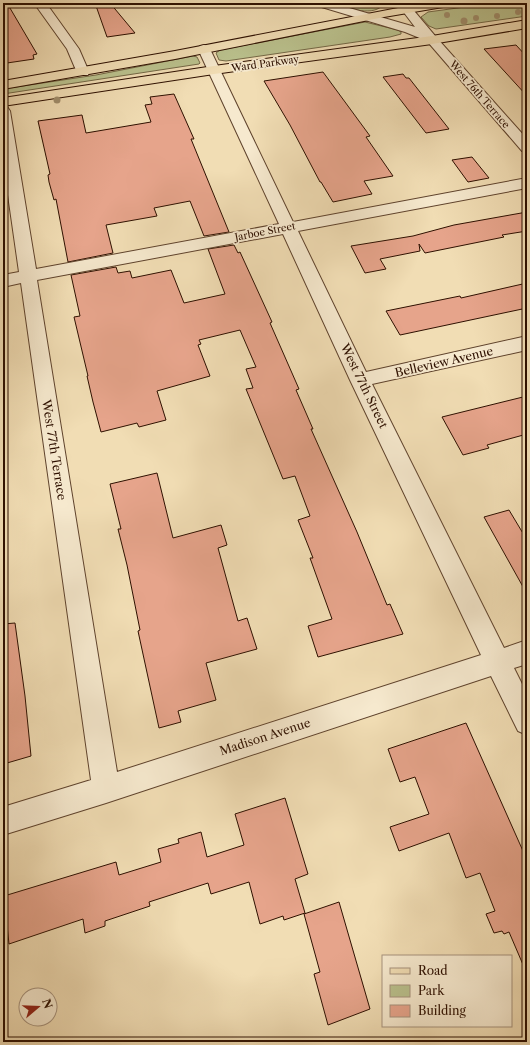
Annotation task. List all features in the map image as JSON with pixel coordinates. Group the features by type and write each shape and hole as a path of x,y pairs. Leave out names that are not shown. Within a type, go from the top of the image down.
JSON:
{"main road":[{"name":"Ward Parkway","path":"3,85 83,72 366,17 402,6 449,3"},
{"name":"Ward Parkway","path":"3,102 214,70 432,40 527,24"}],"street":[{"path":"40,3 73,50 83,72"},
{"path":"319,3 410,28 432,40"},
{"name":"West 76th Terrace","path":"402,6 527,148"},
{"name":"West 77th Street","path":"204,49 360,380 527,722"},
{"name":"West 77th Terrace","path":"3,111 106,789"},
{"name":"Jarboe Street","path":"3,281 527,183"},
{"name":"Belleview Avenue","path":"360,380 527,343"},
{"name":"Madison Avenue","path":"3,821 106,789 497,660 527,652"}],"green space":[{"path":"333,3 381,3 382,6 371,11 365,11 351,9"},
{"path":"494,3 527,3 527,16 436,29 429,26 421,17 428,12"},
{"path":"365,22 398,30 401,34 390,37 226,61 219,60 216,53 220,50"},
{"path":"193,56 197,57 200,63 199,64 3,94 3,89 96,75"}],"building":[{"path":"3,3 7,3 37,54 33,55 34,59 7,63 3,45"},
{"path":"95,3 110,3 135,33 107,37"},
{"path":"516,45 527,57 527,96 484,49"},
{"path":"323,72 370,136 366,137 393,176 364,181 372,194 333,202 320,182 290,125 264,81"},
{"path":"403,74 406,78 409,78 449,129 426,133 383,77"},
{"path":"174,94 194,139 191,139 229,232 204,236 190,201 154,208 157,216 106,225 113,253 68,262 56,199 54,200 49,182 48,175 50,174 38,121 82,115 86,133 151,122 145,105 152,104 150,97"},
{"path":"472,157 489,178 468,182 452,160"},
{"path":"527,212 527,231 502,235 504,237 425,253 419,244 420,251 380,259 386,269 365,273 351,246 413,236 454,225"},
{"path":"234,245 238,253 240,252 272,322 270,323 299,389 296,390 313,429 311,429 357,532 387,605 390,604 403,634 318,657 308,626 332,619 310,558 313,558 298,520 310,516 295,476 283,479 246,389 253,388 246,369 256,367 240,330 199,340 201,344 198,345 210,376 157,391 166,420 139,427 137,423 101,432 74,317 80,316 71,275 116,267 118,273 130,271 132,278 171,270 184,303 225,294 208,249"},
{"path":"527,283 527,308 400,335 386,311 460,296 461,298"},
{"path":"527,396 527,434 487,445 489,448 463,455 442,417"},
{"path":"157,473 173,538 221,525 227,545 218,548 238,621 247,618 257,649 206,663 216,700 178,711 181,722 159,728 138,631 140,630 127,565 118,529 121,529 110,484"},
{"path":"509,510 527,540 527,594 484,517"},
{"path":"15,623 25,696 31,756 7,763 6,752 3,753 3,624"},
{"path":"466,723 527,860 527,974 509,932 504,934 502,931 494,933 486,914 495,911 480,873 466,878 449,833 399,851 390,827 429,814 415,777 400,782 388,749"},
{"path":"285,798 308,874 295,879 305,913 284,920 283,916 260,924 249,882 211,894 208,883 149,902 150,906 105,921 105,926 85,933 83,919 9,944 4,896 116,862 119,875 161,862 158,849 179,843 178,839 201,832 207,857 244,845 235,814"},
{"path":"339,902 370,1009 328,1025 314,974 320,972 304,914"}]}
